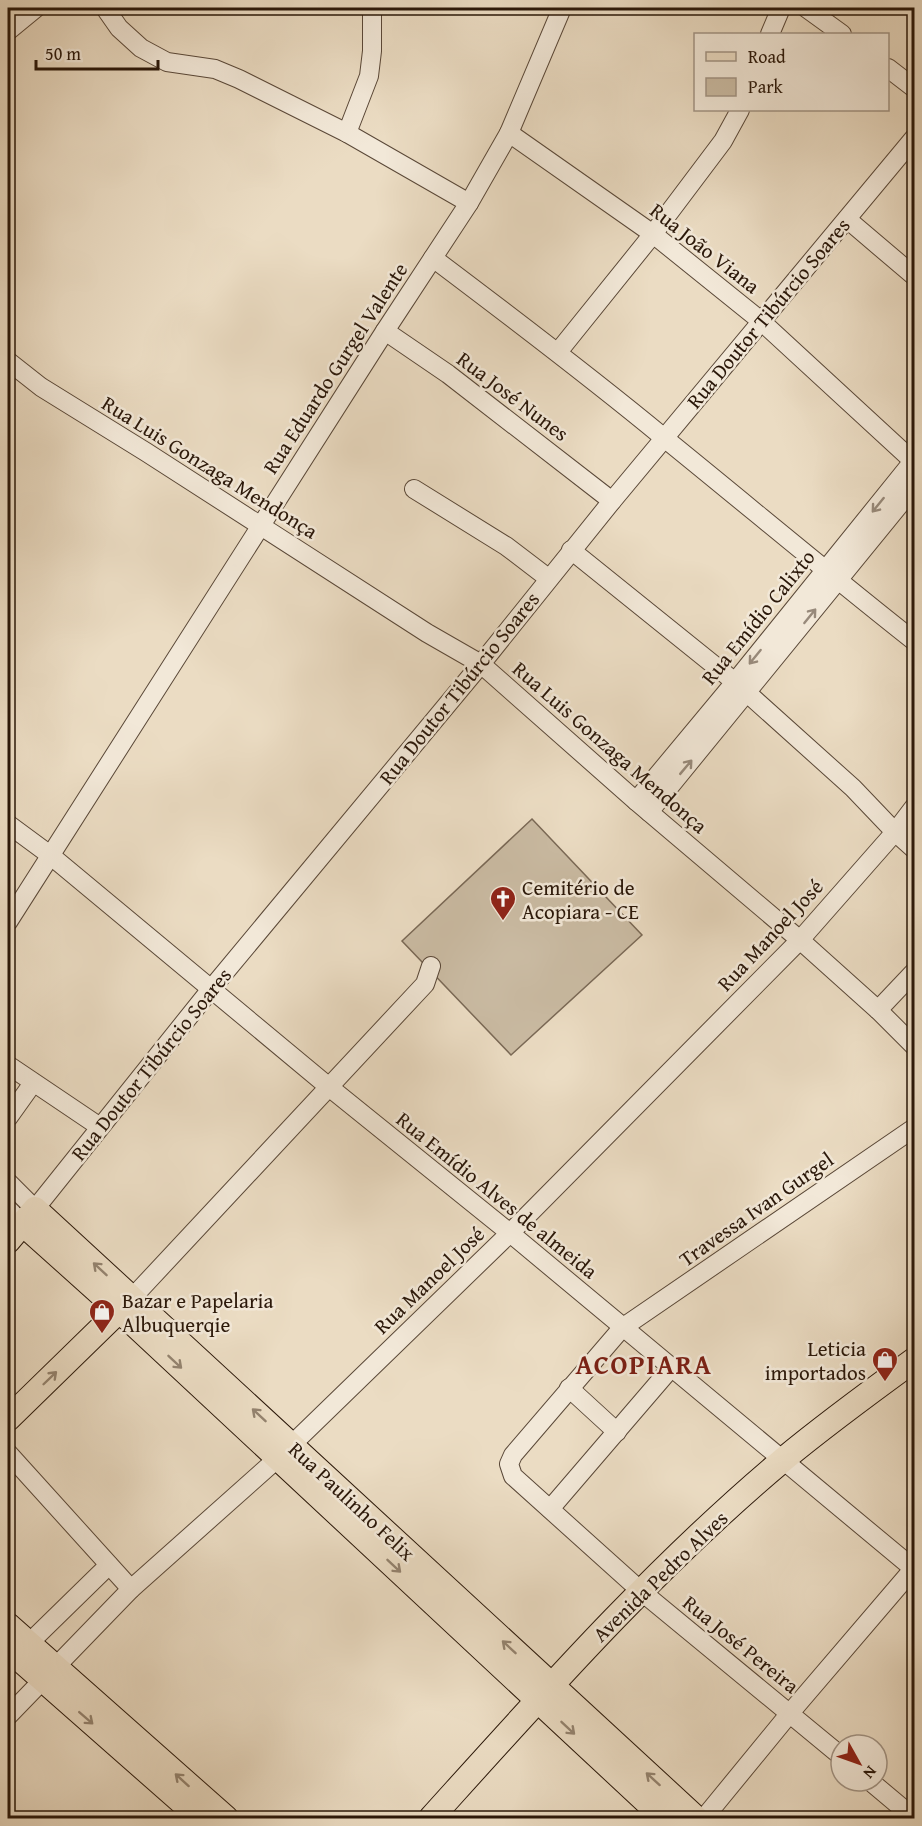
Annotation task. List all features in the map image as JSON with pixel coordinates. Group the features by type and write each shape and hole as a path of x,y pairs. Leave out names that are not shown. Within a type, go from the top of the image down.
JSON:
{"main road":[{"name":"Rua Paulinho Felix","path":"18,1221 126,1305 285,1451 544,1693 664,1818"},
{"path":"8,1418 126,1305"},
{"name":"Avenida Pedro Alves","path":"431,1818 544,1693 642,1592 733,1505 783,1460 915,1360"},
{"path":"8,1625 17,1650 49,1672 226,1818"},
{"path":"49,1672 200,1818"},
{"name":"Rua Paulinho Felix","path":"544,1693 696,1818"}],"street":[{"path":"8,31 36,8"},
{"path":"105,8 119,28 141,48 167,62 215,69 347,133 469,203"},
{"path":"347,133 369,76 372,51 372,8"},
{"name":"Rua Eduardo Gurgel Valente","path":"8,922 469,203 509,133 562,8"},
{"path":"770,33 781,8"},
{"path":"806,8 841,33"},
{"path":"889,69 915,88"},
{"path":"558,352 723,141 740,111"},
{"name":"Rua João Viana","path":"509,133 652,234 761,321 914,461"},
{"name":"Rua Doutor Tibúrcio Soares","path":"18,1221 100,1127 210,988 481,664 664,437 915,138"},
{"path":"847,219 915,276"},
{"path":"433,258 558,352 915,641"},
{"name":"Rua José Nunes","path":"385,331 448,374 612,501"},
{"name":"Rua Luis Gonzaga Mendonça","path":"8,361 41,387 261,525 427,633 481,664 642,807 800,940 915,1046"},
{"name":"Rua Emídio Calixto","path":"832,576 914,461"},
{"name":"Rua Emídio Calixto","path":"642,807 832,576 915,487"},
{"path":"414,489 506,546 548,579"},
{"path":"571,550 740,688 853,788 895,832 915,849"},
{"name":"Rua Manoel José","path":"8,1716 131,1589 285,1451 510,1233 800,940 915,807"},
{"name":"Rua Emídio Alves de almeida","path":"8,824 50,855 914,1568"},
{"path":"126,1305 425,984 431,966"},
{"path":"878,1010 915,972"},
{"path":"8,1065 100,1127"},
{"path":"8,1118 33,1083"},
{"name":"Travessa Ivan Gurgel","path":"622,1328 915,1128"},
{"name":"Rua Paulinho Felix","path":"8,1182 18,1221"},
{"name":"Rua José Pereira","path":"622,1328 513,1455 509,1464 513,1476 642,1592 829,1746"},
{"path":"550,1509 671,1368"},
{"path":"569,1388 617,1432"},
{"path":"8,1453 131,1589"},
{"path":"17,1650 109,1564"},
{"path":"704,1818 914,1568"},
{"path":"884,1793 914,1818"}],"green space":[{"path":"532,819 642,935 511,1055 402,941"}],"place":[{"name":"Cemitério de Acopiara - CE","path":"503,922"},
{"name":"Bazar e Papelaria Albuquerqie","path":"102,1335"},
{"name":"Leticia importados","path":"885,1383"}],"district":[{"name":"ACOPIARA","path":"644,1364"}]}
